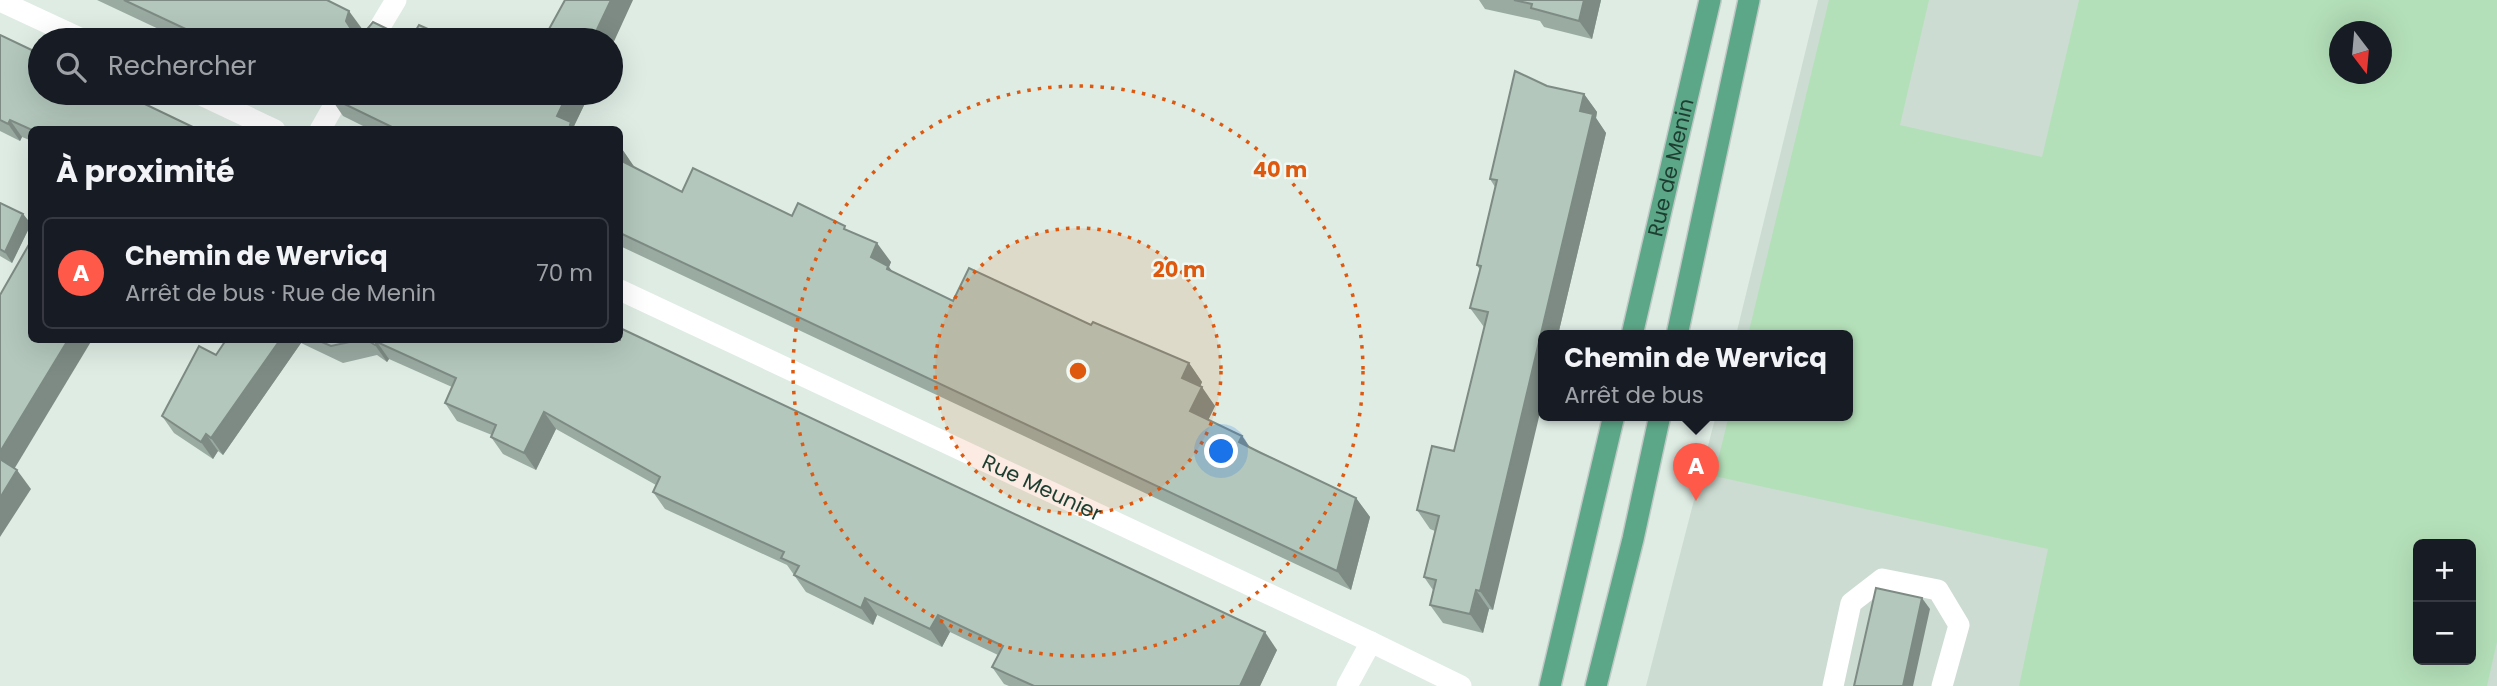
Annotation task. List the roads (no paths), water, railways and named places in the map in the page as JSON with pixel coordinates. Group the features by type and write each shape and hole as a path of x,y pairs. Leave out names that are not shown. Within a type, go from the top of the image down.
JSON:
{"main road":[{"name":"Rue de Menin","path":"1633,330 1710,0"},
{"name":"Rue de Menin","path":"1678,330 1749,0"},
{"path":"1550,686 1613,421"},
{"path":"1596,686 1633,539 1659,421"}],"street":[{"path":"379,28 396,0"},
{"path":"0,1 58,28"},
{"path":"222,105 267,126"},
{"path":"322,126 334,105"},
{"name":"Rue Meunier","path":"623,291 1461,686"},
{"path":"1833,686 1851,603 1882,579 1938,590 1959,625 1942,686"},
{"path":"1347,686 1371,642"}],"place":[{"name":"Chemin de Wervicq","path":"1696,501"}]}
